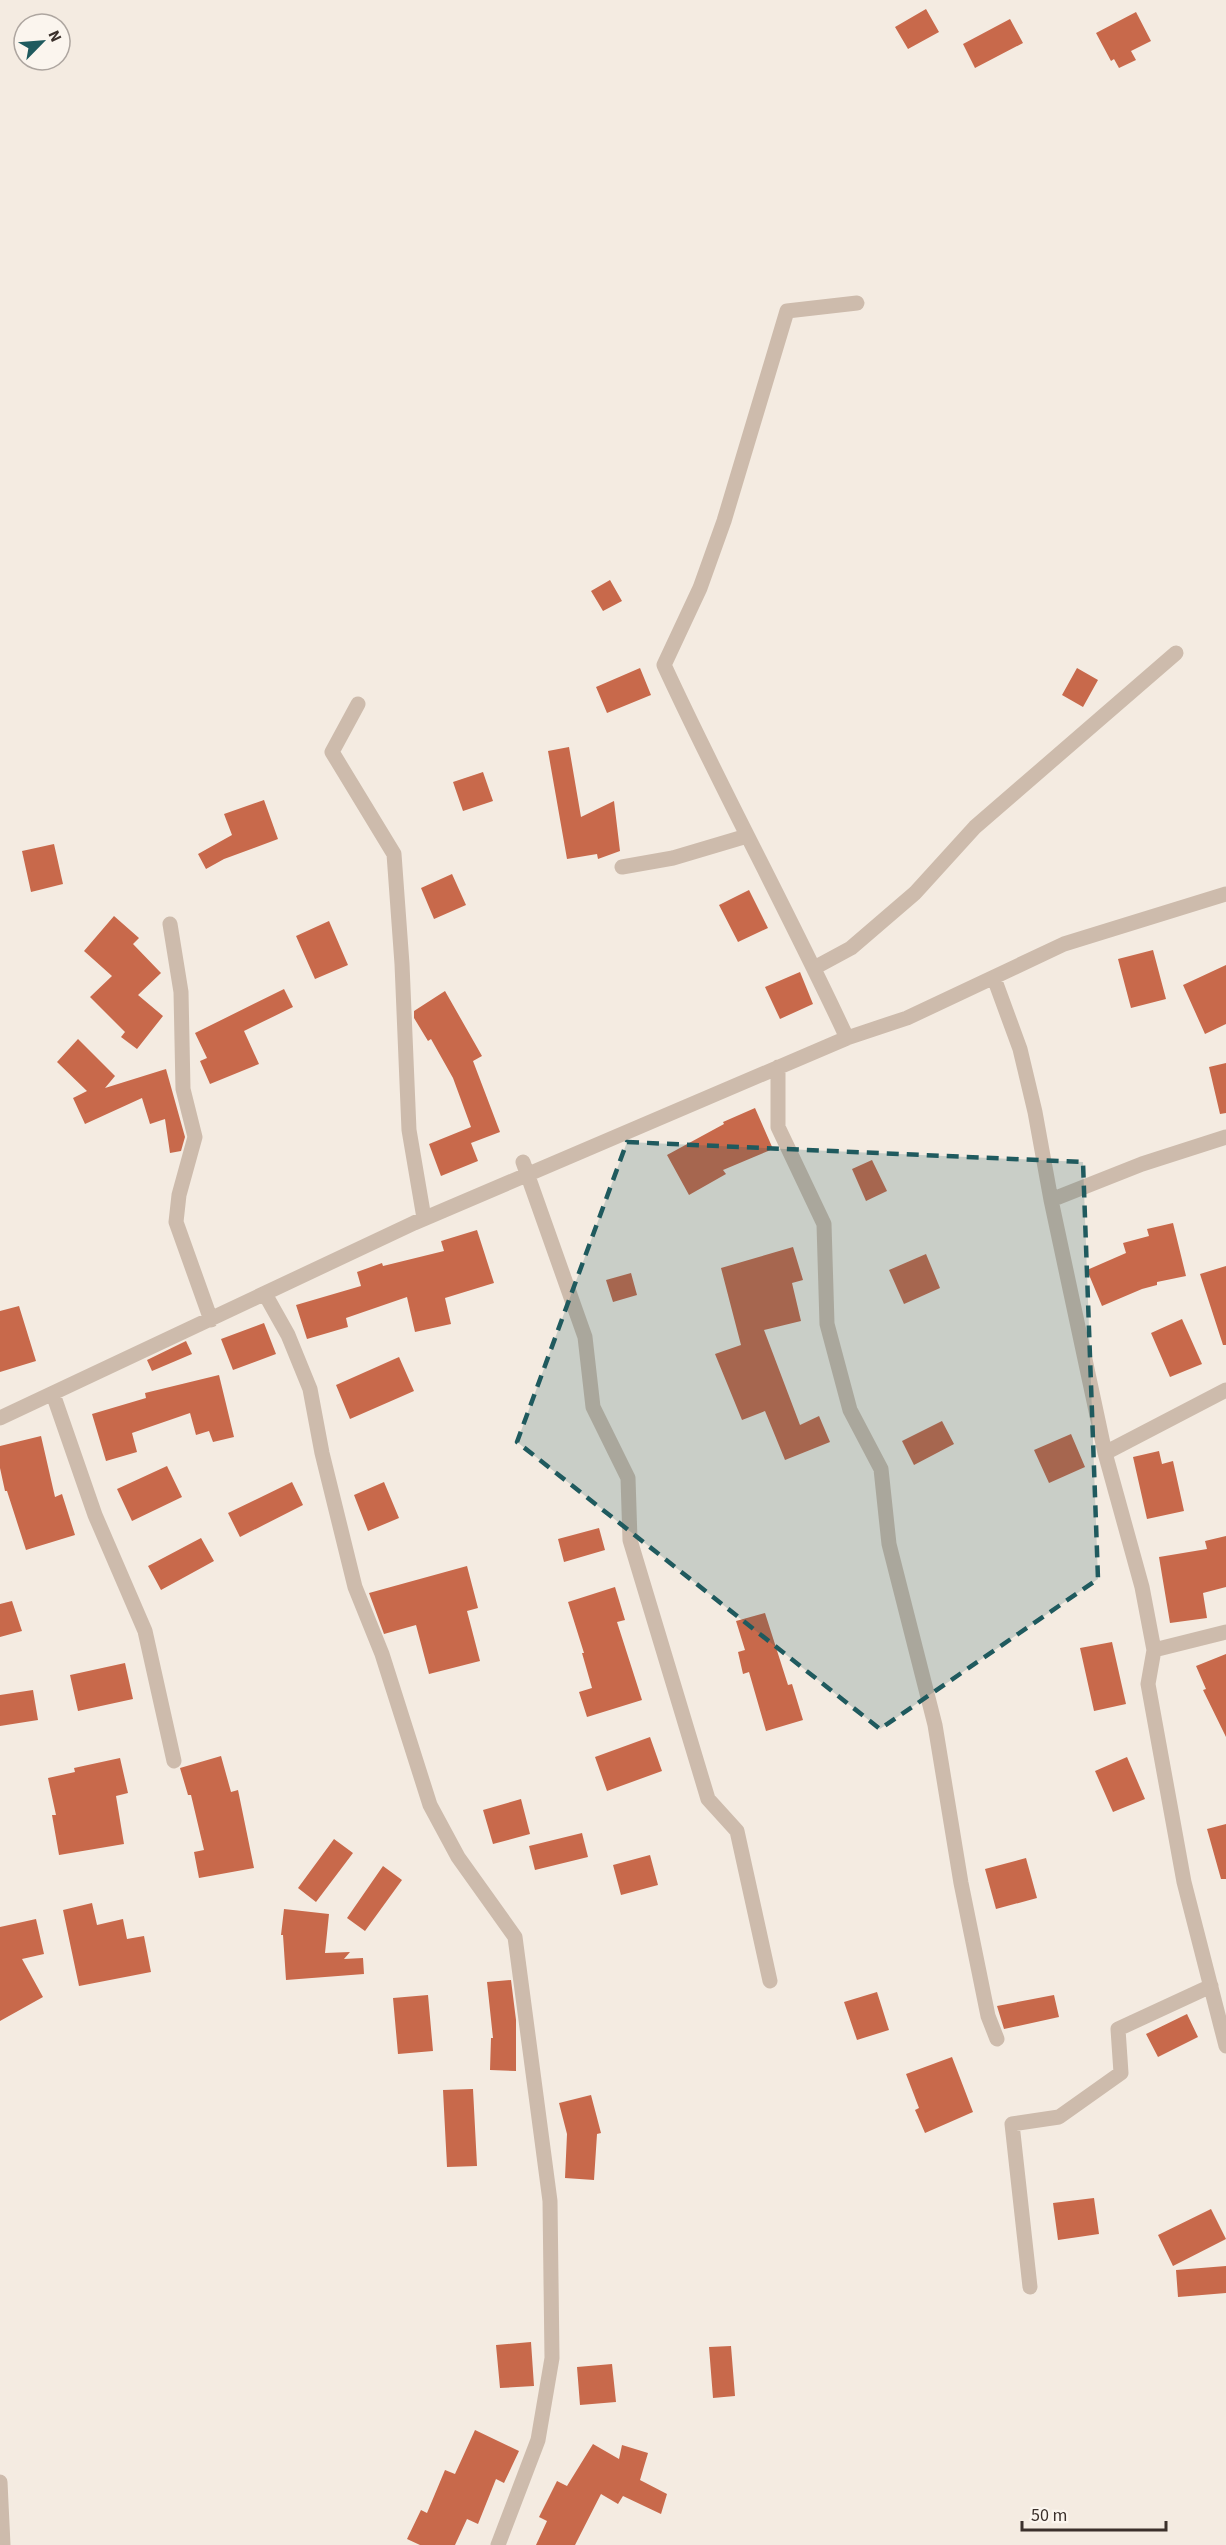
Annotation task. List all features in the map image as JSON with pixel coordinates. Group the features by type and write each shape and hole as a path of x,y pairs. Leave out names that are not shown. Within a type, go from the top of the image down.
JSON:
{"street":[{"path":"847,1038 704,752 664,665 700,588 724,521 787,311 857,303"},
{"path":"814,968 850,948 915,893 975,827 1176,653"},
{"path":"358,704 332,752 394,854 402,964 409,1130 424,1218"},
{"path":"622,867 673,858 747,836"},
{"path":"0,1418 211,1320 526,1168 847,1038 907,1018 1064,944 1226,894"},
{"path":"170,924 181,992 183,1089 195,1137 178,1195 176,1222 211,1320"},
{"path":"994,978 1020,1049 1105,1452 1142,1587 1154,1650 1148,1684 1184,1882 1226,2046"},
{"path":"778,1067 778,1127 824,1224 828,1324 850,1410 881,1468 889,1544 934,1725 961,1883 988,2016 997,2039"},
{"path":"1051,1200 1142,1164 1226,1137"},
{"path":"526,1168 585,1337 592,1407 628,1479 630,1540 708,1799 736,1831 770,1981"},
{"path":"265,1294 288,1335 310,1389 322,1453 355,1587 381,1654 430,1805 459,1857 515,1937 550,2201 552,2358 538,2440 498,2545"},
{"path":"1105,1452 1226,1390"},
{"path":"52,1394 95,1515 145,1631 174,1761"},
{"path":"1154,1650 1226,1632"},
{"path":"1030,2287 1012,2124 1059,2117 1121,2073 1118,2029 1211,1986"},
{"path":"0,2482 3,2545"}],"highlighted area":[{"path":"627,1142 1083,1162 1098,1579 880,1729 517,1442"}],"building":[{"path":"926,9 939,32 908,49 895,27"},
{"path":"1136,12 1151,41 1131,51 1136,60 1119,68 1114,59 1111,61 1096,33"},
{"path":"1010,19 1023,43 975,68 963,44"},
{"path":"610,580 622,601 603,611 591,591"},
{"path":"640,668 651,695 607,713 596,687"},
{"path":"1077,668 1098,680 1083,707 1062,695"},
{"path":"569,747 581,817 614,801 620,851 598,859 597,854 567,859 548,751"},
{"path":"483,772 493,801 463,811 453,782"},
{"path":"264,800 278,839 224,859 206,869 198,854 232,835 224,814"},
{"path":"54,844 63,884 31,892 22,851"},
{"path":"452,874 466,905 434,919 421,888"},
{"path":"749,890 768,928 738,942 719,905"},
{"path":"114,916 139,938 133,944 161,973 138,995 163,1016 137,1049 121,1037 125,1032 90,997 112,976 84,951"},
{"path":"329,921 348,965 315,979 296,936"},
{"path":"1153,950 1166,999 1131,1008 1118,959"},
{"path":"1226,965 1226,1024 1205,1034 1183,985"},
{"path":"800,972 813,1004 780,1019 765,987"},
{"path":"284,989 293,1007 244,1031 259,1064 210,1084 200,1061 207,1058 195,1033"},
{"path":"445,991 482,1056 473,1061 500,1132 471,1143 478,1161 441,1176 429,1144 471,1127 453,1078 431,1039 428,1041 414,1018 414,1011"},
{"path":"78,1039 115,1076 105,1088 166,1069 185,1137 181,1151 170,1153 165,1119 150,1124 142,1098 85,1124 73,1098 87,1091 57,1062"},
{"path":"1226,1063 1226,1113 1220,1114 1209,1067"},
{"path":"755,1108 773,1149 723,1170 726,1174 689,1195 667,1155 724,1124 723,1122"},
{"path":"872,1160 887,1191 866,1201 852,1169"},
{"path":"1173,1223 1186,1276 1157,1282 1157,1285 1102,1306 1087,1270 1126,1253 1123,1243 1149,1236 1147,1229"},
{"path":"477,1230 494,1283 445,1298 451,1324 415,1332 407,1297 346,1318 348,1327 307,1339 296,1305 361,1286 357,1272 382,1263 383,1266 444,1251 441,1241"},
{"path":"793,1247 803,1280 792,1283 801,1321 764,1330 800,1425 819,1416 830,1442 785,1460 765,1411 742,1420 715,1354 741,1345 721,1268"},
{"path":"926,1254 940,1288 904,1304 889,1270"},
{"path":"1226,1266 1226,1345 1223,1345 1200,1274"},
{"path":"631,1273 637,1295 613,1302 606,1280"},
{"path":"19,1306 36,1361 0,1372 0,1311"},
{"path":"1182,1319 1202,1364 1170,1377 1151,1333"},
{"path":"264,1323 276,1354 233,1370 221,1339"},
{"path":"186,1341 192,1354 152,1371 147,1360"},
{"path":"399,1357 414,1391 350,1419 336,1385"},
{"path":"219,1375 234,1437 213,1442 209,1431 196,1435 190,1413 132,1433 137,1452 106,1461 92,1414 146,1398 145,1393"},
{"path":"942,1421 954,1444 914,1465 902,1441"},
{"path":"1071,1434 1085,1467 1049,1483 1034,1450"},
{"path":"41,1436 55,1497 62,1494 75,1535 26,1550 7,1491 5,1491 0,1468 0,1446"},
{"path":"1159,1451 1162,1464 1173,1461 1184,1511 1147,1519 1133,1457"},
{"path":"167,1466 182,1497 132,1521 117,1489"},
{"path":"292,1482 303,1505 240,1537 228,1513"},
{"path":"384,1482 399,1518 368,1531 354,1495"},
{"path":"599,1528 605,1550 564,1562 558,1539"},
{"path":"1226,1536 1226,1587 1203,1593 1207,1618 1170,1623 1159,1557 1207,1549 1205,1541"},
{"path":"201,1538 214,1561 161,1590 148,1566"},
{"path":"467,1566 478,1608 467,1611 480,1661 429,1674 416,1625 384,1634 369,1593"},
{"path":"615,1587 625,1620 617,1622 642,1700 587,1717 579,1692 592,1688 568,1602"},
{"path":"12,1601 22,1631 0,1637 0,1604"},
{"path":"765,1613 788,1685 792,1684 803,1720 766,1731 749,1672 743,1674 738,1652 745,1650 736,1621"},
{"path":"1112,1642 1126,1704 1094,1711 1080,1648"},
{"path":"1226,1654 1226,1737 1203,1690 1206,1689 1196,1666"},
{"path":"125,1663 133,1699 78,1711 70,1675"},
{"path":"33,1690 38,1720 0,1726 0,1695"},
{"path":"650,1737 662,1771 607,1791 595,1757"},
{"path":"221,1756 231,1792 238,1790 254,1868 199,1878 194,1852 204,1850 191,1795 188,1795 180,1768"},
{"path":"1127,1757 1145,1799 1113,1812 1095,1771"},
{"path":"120,1758 128,1793 116,1796 124,1844 59,1855 52,1815 56,1815 48,1778 75,1772 74,1768"},
{"path":"521,1799 530,1834 493,1844 483,1810"},
{"path":"1226,1824 1226,1879 1221,1879 1207,1829"},
{"path":"582,1833 588,1857 535,1870 529,1846"},
{"path":"334,1839 353,1853 316,1902 298,1888"},
{"path":"650,1855 658,1885 621,1895 613,1865"},
{"path":"1026,1858 1037,1898 996,1909 985,1869"},
{"path":"383,1866 402,1880 365,1931 347,1918"},
{"path":"92,1903 97,1925 123,1919 127,1939 144,1936 151,1972 79,1986 63,1910"},
{"path":"284,1909 329,1914 325,1953 350,1952 344,1959 363,1958 364,1974 286,1980 283,1935 281,1935"},
{"path":"36,1919 44,1954 22,1959 43,1997 0,2021 0,1927"},
{"path":"511,1980 516,2020 516,2071 490,2070 491,2038 493,2038 487,1982"},
{"path":"877,1992 889,2030 857,2040 844,2002"},
{"path":"428,1995 433,2051 398,2054 393,1998"},
{"path":"1054,1995 1059,2017 1004,2029 997,2006"},
{"path":"1187,2014 1198,2037 1158,2057 1146,2034"},
{"path":"952,2057 973,2112 925,2133 915,2110 919,2108 906,2074"},
{"path":"473,2089 477,2166 447,2167 443,2090"},
{"path":"591,2095 601,2133 597,2134 594,2180 565,2178 567,2134 559,2103"},
{"path":"1094,2198 1099,2234 1058,2240 1053,2203"},
{"path":"1211,2209 1226,2239 1173,2266 1158,2235"},
{"path":"1226,2266 1226,2293 1178,2297 1176,2270"},
{"path":"531,2342 534,2386 500,2388 496,2345"},
{"path":"731,2346 735,2396 713,2398 709,2347"},
{"path":"612,2364 616,2402 580,2405 577,2367"},
{"path":"475,2430 519,2451 504,2483 496,2479 478,2524 467,2519 455,2545 420,2545 407,2539 421,2510 427,2513 445,2470 455,2474"},
{"path":"593,2444 619,2459 622,2445 648,2453 640,2480 667,2494 661,2514 623,2496 618,2504 601,2494 575,2545 536,2545 547,2521 539,2517 557,2481 567,2486"}]}
